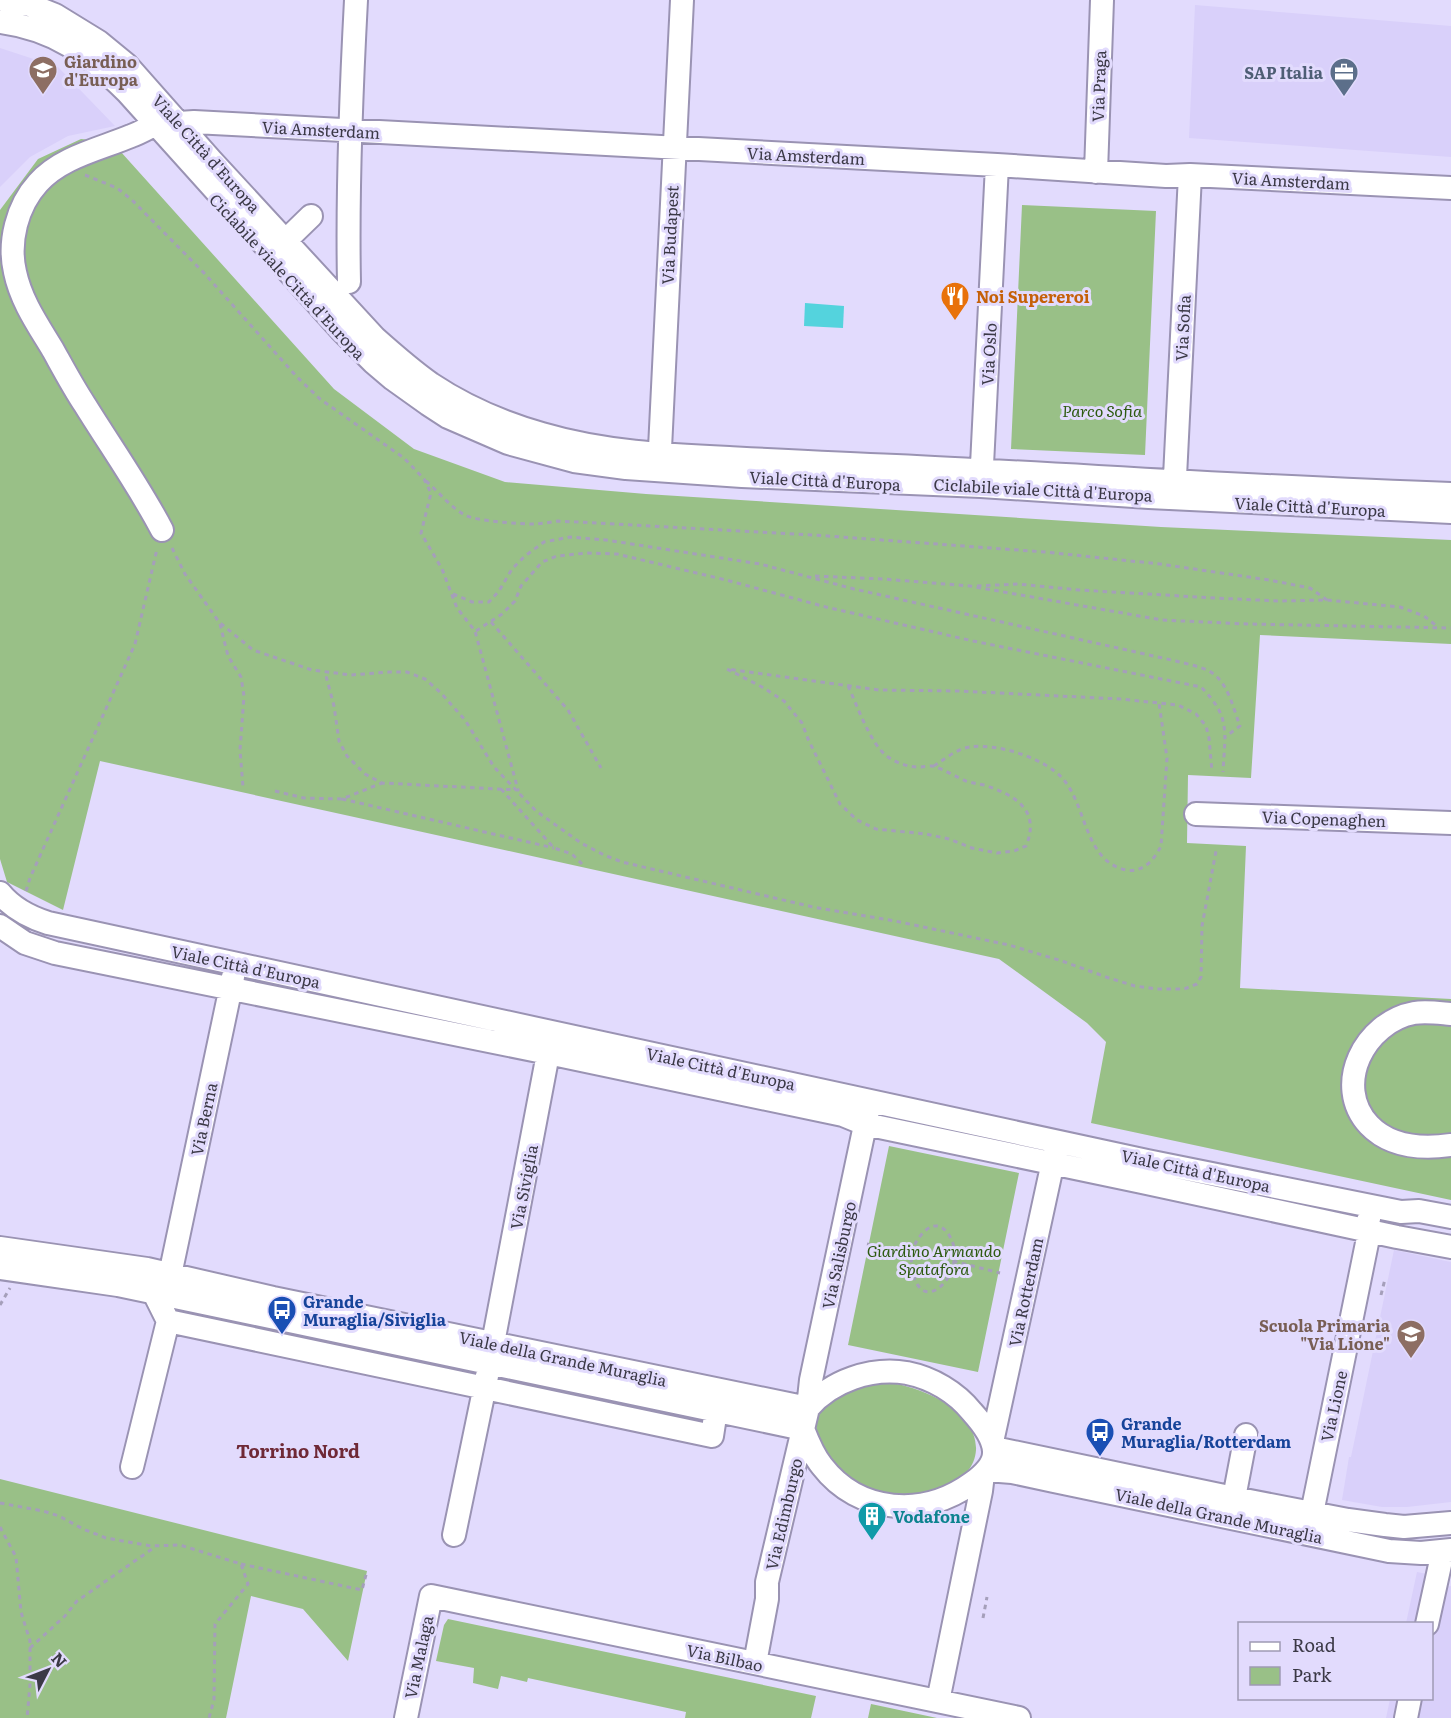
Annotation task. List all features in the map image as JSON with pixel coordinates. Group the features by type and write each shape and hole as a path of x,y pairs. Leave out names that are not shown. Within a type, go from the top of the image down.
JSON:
{"street":[{"name":"Viale Città d'Europa","path":"2,0 30,5 55,15 99,42 132,70 166,127"},
{"path":"349,282 350,131 356,0"},
{"name":"Via Budapest","path":"659,462 682,0"},
{"name":"Via Praga","path":"1096,172 1102,0"},
{"name":"Viale Città d'Europa","path":"0,22 39,30 74,47 119,84 166,127 280,247 375,338 421,377 493,417 542,434 659,462 1174,490 1451,512"},
{"name":"Via Amsterdam","path":"166,127 204,123 1166,176 1190,175 1451,188"},
{"path":"162,530 143,494 83,403 24,301 14,271 13,245 16,223 24,202 38,182 62,164 133,135 166,127"},
{"name":"Via Oslo","path":"981,478 998,165"},
{"name":"Via Sofia","path":"1174,490 1190,175"},
{"path":"0,210 24,202"},
{"path":"280,247 311,216"},
{"name":"Viale Città d'Europa","path":"1174,490 1451,494"},
{"name":"Via Copenaghen","path":"1197,814 1451,823"},
{"name":"Viale Città d'Europa","path":"0,893 17,909 41,921 870,1101 1055,1152 1364,1229 1451,1247"},
{"name":"Viale Città d'Europa","path":"0,926 20,940 44,950 843,1115 865,1124 1055,1152 1401,1212 1419,1211 1451,1217"},
{"name":"Via Berna","path":"170,1275 235,964"},
{"path":"1451,1014 1415,1013 1389,1023 1364,1047 1357,1063 1353,1082 1359,1110 1369,1125 1378,1133 1415,1146 1451,1145"},
{"name":"Via Siviglia","path":"454,1535 485,1389 553,1031"},
{"name":"Via Salisburgo","path":"806,1419 811,1380 870,1101"},
{"name":"Via Rotterdam","path":"993,1445 1055,1152"},
{"path":"1364,1229 1375,1207"},
{"name":"Via Lione","path":"1312,1513 1368,1238 1364,1229"},
{"name":"Viale della Grande Muraglia","path":"4,1259 133,1267 273,1299 716,1410 806,1419"},
{"name":"Viale della Grande Muraglia","path":"4,1259 154,1293 492,1353 806,1419"},
{"path":"132,1467 168,1321 154,1293"},
{"path":"168,1321 712,1436 716,1410"},
{"path":"881,1372 906,1373 928,1379 957,1396 981,1422 993,1445 993,1459 985,1472 962,1491 937,1502 905,1506 878,1503 854,1493 834,1479 815,1457 806,1419 817,1398 830,1389 853,1379 881,1372"},
{"name":"Via Edimburgo","path":"755,1663 767,1599 767,1582 806,1419"},
{"path":"1233,1498 1246,1435"},
{"name":"Viale della Grande Muraglia","path":"993,1445 1233,1498 1384,1526 1451,1523"},
{"path":"938,1701 985,1472"},
{"name":"Viale della Grande Muraglia","path":"985,1472 1012,1472 1389,1551 1415,1553 1447,1551"},
{"path":"1427,1622 1447,1551"},
{"name":"Via Bilbao","path":"431,1596 1019,1718"},
{"name":"Via Malaga","path":"406,1718 431,1596"},
{"path":"1406,1718 1410,1700"}],"path":[{"path":"62,164 117,188 188,257 297,377 320,399 404,458 467,517 536,524 558,521 1045,552 1160,564 1269,580 1310,588 1327,600"},
{"path":"424,479 431,493 421,533 442,569 457,608 475,631 518,790"},
{"path":"162,530 185,574 219,622 253,650 312,670 351,675 407,672 425,679 465,720 494,767 536,811 581,843 622,862 813,907 895,921 1009,945 1135,986 1184,989 1197,984 1201,977 1202,926 1216,852"},
{"path":"26,892 30,878 135,644 162,530"},
{"path":"451,593 472,602 489,602 499,591 512,569 525,556 544,542 570,537 606,540 760,564 854,589 1176,661 1209,671 1220,679 1240,726 1225,737"},
{"path":"475,631 502,614 515,601 521,586 542,562 557,556 587,553 617,554 726,580 826,608 1200,687 1220,711 1225,728 1223,772"},
{"path":"807,576 970,586 1162,620 1451,628"},
{"path":"970,586 1018,584 1215,598 1279,601 1327,600 1400,607 1424,616 1440,628"},
{"path":"490,621 568,710 601,768"},
{"path":"219,622 228,656 241,677 244,696 240,750 243,787"},
{"path":"848,686 876,747 898,763 915,767 934,766 967,782 1006,794 1028,812 1031,822 1026,846 1014,851 997,853 926,834 876,829 857,820 840,804 802,723 784,701 727,669 879,690 958,691 1120,699 1178,705 1196,714 1206,726 1212,772"},
{"path":"325,672 334,706 339,741 347,756 365,774 382,783"},
{"path":"934,766 957,750 970,747 989,747 1041,762 1065,781 1073,794 1091,839 1101,855 1112,865 1133,871 1143,867 1154,858 1161,846 1167,758 1159,703"},
{"path":"342,799 382,783 518,790"},
{"path":"501,789 554,848"},
{"path":"275,791 304,798 342,799 554,848 572,854 582,864"},
{"path":"936,1225 942,1227 951,1238 954,1250 953,1261 947,1279 938,1289 929,1293 920,1289 911,1272 911,1254 921,1234 930,1227 936,1225"},
{"path":"867,1244 911,1254"},
{"path":"953,1261 1000,1273"},
{"path":"1382,1295 1385,1279"},
{"path":"0,1503 43,1510 106,1538 156,1546 180,1545 241,1564 363,1590 367,1570"},
{"path":"0,1527 16,1557 21,1612 30,1641 27,1718"},
{"path":"30,1648 65,1616 77,1601 156,1546"},
{"path":"208,1718 214,1700 215,1624 248,1584 241,1564"},
{"path":"983,1618 987,1597"}],"shaded area":[{"path":"1195,5 1451,26 1451,157 1189,138"},
{"name":"Giardino d'Europa","path":"0,48 58,67 115,126 68,136 30,157 0,187"},
{"path":"805,303 844,306 843,328 804,326"},
{"name":"Scuola Primaria \"Via Lione\"","path":"1394,1250 1451,1262 1451,1502 1407,1507 1382,1507 1342,1500 1349,1457 1351,1457"},
{"path":"1417,1572 1427,1574 1424,1591 1451,1586 1451,1718 1386,1718 1390,1700 1433,1700 1433,1622 1406,1622"}],"green space":[{"path":"81,139 112,142 334,389 414,449 505,482 646,494 1161,527 1451,540 1451,644 1260,635 1251,778 1188,775 1187,843 1246,846 1240,988 1451,999 1451,1200 1091,1123 1106,1042 1087,1023 999,959 100,761 63,910 7,882 0,859 0,210 38,159"},
{"name":"Parco Sofia","path":"1022,205 1156,211 1145,455 1011,449"},
{"name":"Giardino Armando Spatafora","path":"889,1146 1019,1173 978,1372 848,1345"},
{"path":"890,1383 917,1390 946,1403 968,1424 974,1436 976,1450 973,1462 964,1475 943,1489 918,1496 883,1494 852,1481 826,1457 818,1439 816,1427 818,1416 825,1407 851,1390 866,1385"},
{"path":"0,1479 367,1571 348,1661 303,1609 251,1596 226,1718 0,1718"},
{"path":"448,1619 816,1696 811,1718 685,1718 686,1712 528,1678 527,1682 501,1676 498,1689 473,1683 474,1668 436,1661 444,1625"},
{"path":"871,1704 937,1718 868,1718"}],"place":[{"name":"Giardino d'Europa","path":"43,96"},
{"name":"SAP Italia","path":"1344,98"},
{"name":"Noi Supereroi","path":"955,322"},
{"name":"Grande Muraglia/Siviglia","path":"282,1336"},
{"name":"Scuola Primaria \"Via Lione\"","path":"1411,1360"},
{"name":"Grande Muraglia/Rotterdam","path":"1100,1458"},
{"name":"Vodafone","path":"872,1542"}],"district":[{"name":"Torrino Nord","path":"298,1450"}]}
